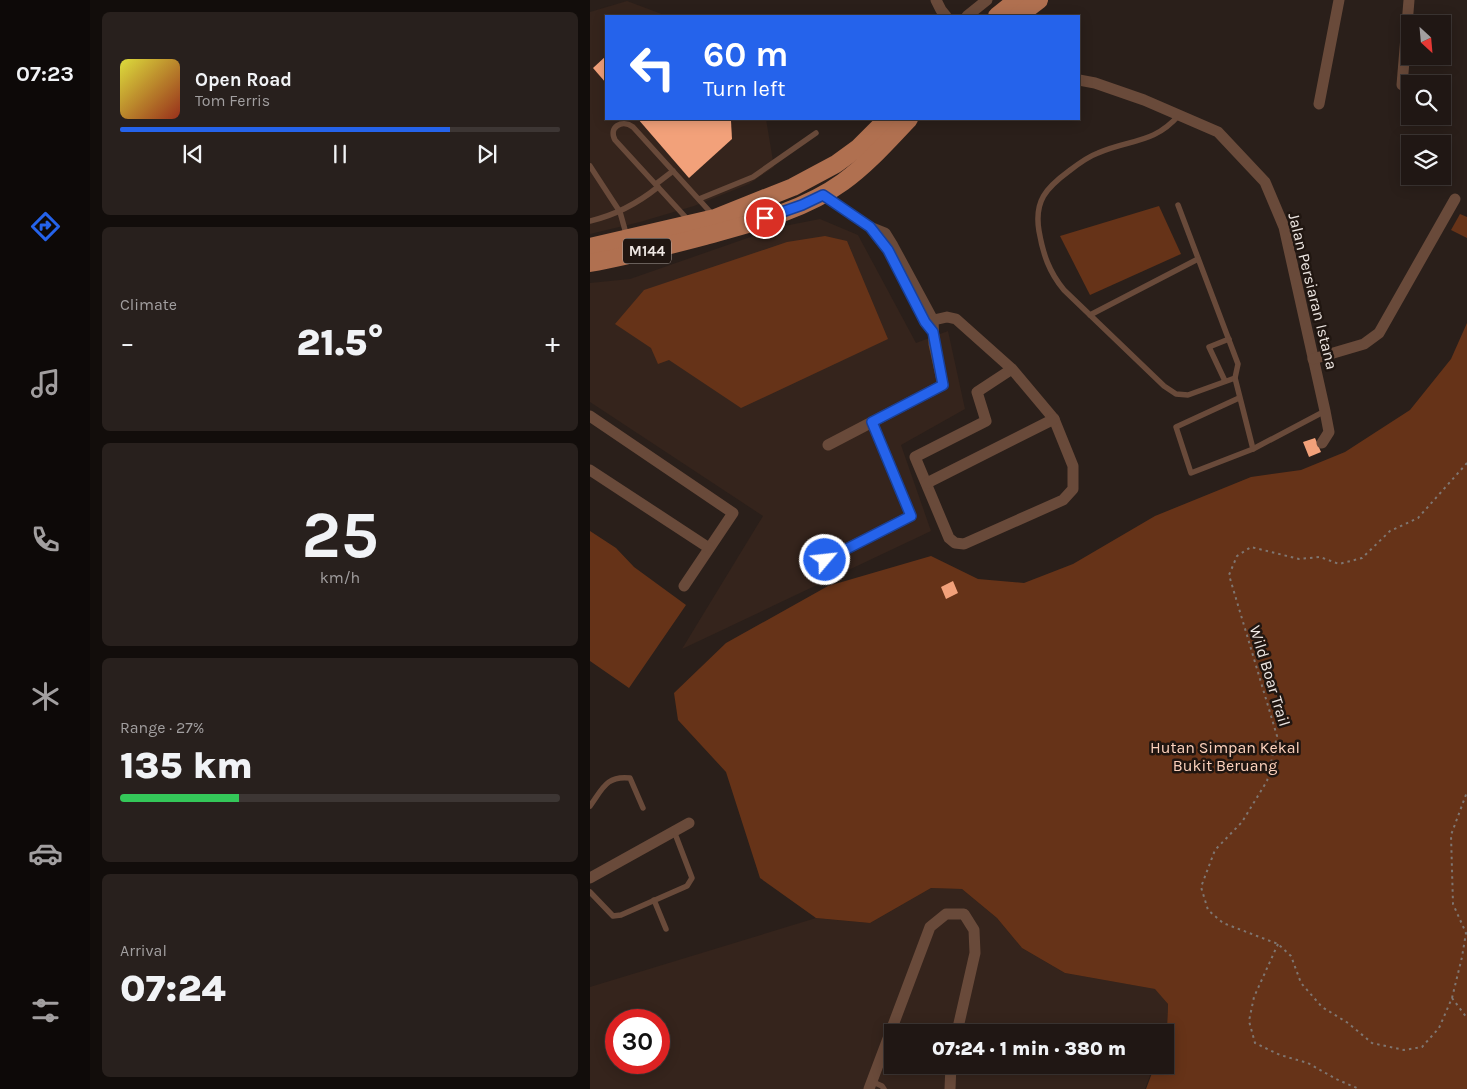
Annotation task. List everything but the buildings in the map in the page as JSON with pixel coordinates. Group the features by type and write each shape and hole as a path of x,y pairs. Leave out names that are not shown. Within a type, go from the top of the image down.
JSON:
{"main road":[{"path":"998,15 1017,0"},
{"path":"1019,15 1038,0"},
{"name":"M144","path":"590,264 630,247 697,230 765,218 802,205 823,195 843,182 870,160 908,120"},
{"path":"745,207 780,202 807,190 816,191 823,195 823,186 861,152 882,124"},
{"name":"M144","path":"697,230 716,218 793,187 836,164 858,148 882,124"},
{"name":"M144","path":"590,247 630,247"}],"street":[{"path":"936,0 945,15"},
{"path":"968,15 987,0"},
{"path":"1319,104 1339,0"},
{"path":"1403,75 1409,0"},
{"name":"Jalan Persiaran Istana","path":"1080,80 1095,83 1144,100 1218,132 1265,182 1284,227 1325,411 1329,432 1322,443"},
{"path":"823,195 870,227 888,250 929,321 933,332 943,385 828,445"},
{"path":"1313,359 1364,344 1380,333 1455,199"},
{"path":"929,321 947,317 956,319 1012,368 1054,419 1073,466 1073,489 1063,500 964,544 955,543 949,538 915,457 986,421 977,392 1012,368"},
{"path":"590,416 733,513 684,586"},
{"path":"927,483 1054,419"},
{"path":"825,560 911,516 872,422"},
{"path":"590,470 709,548"},
{"path":"590,878 689,823"},
{"path":"894,1024 930,927 946,914 964,914 974,930 975,953 960,1024"},
{"path":"871,1086 884,1051"},
{"path":"950,1089 951,1074"}],"lane":[{"path":"1179,115 1162,132 1150,138 1100,152 1087,158 1047,189 1040,201 1037,213 1042,252 1055,279 1064,290 1164,386 1176,394 1188,394 1235,378"},
{"path":"697,230 615,140 614,128 619,124 624,123 633,127 716,218"},
{"path":"699,199 753,177 816,133"},
{"path":"590,166 620,212 630,247"},
{"path":"590,221 620,212 646,196 673,170"},
{"path":"1178,205 1238,364 1235,378 1238,398 1253,449"},
{"path":"1090,315 1198,260"},
{"path":"1225,381 1209,348 1229,339"},
{"path":"1238,398 1176,427 1191,474 1253,449 1325,411"},
{"path":"590,806 603,786 616,778 627,777 630,778 643,808"},
{"path":"590,892 613,916 621,915 687,886 692,878 674,831"},
{"path":"654,900 666,929"},
{"path":"871,1086 882,1086 884,1089"}],"path":[{"name":"Wild Boar Trail","path":"1467,463 1418,518 1390,531 1362,558 1339,564 1320,557 1299,560 1251,547 1237,556 1229,575 1277,736 1266,781 1242,822 1215,850 1201,887 1208,910 1223,923 1278,944 1291,956 1301,983 1322,1007 1348,1023 1372,1044 1404,1050 1422,1047 1439,1028 1452,998 1462,957 1466,933 1453,904 1451,835 1467,792"},
{"path":"1278,944 1254,997 1249,1021 1255,1043 1280,1055 1308,1063 1336,1079 1359,1089"},
{"path":"1452,998 1467,1018"}],"shaded area":[{"path":"627,1 664,15 605,15 605,120 766,120 774,167 749,184 694,206 590,234 590,12"},
{"path":"820,219 858,235 916,343 948,331 965,409 901,445 931,531 682,649 763,516 590,402 590,283 630,279 779,227"},
{"path":"931,888 962,889 997,918 1022,948 1065,973 1156,989 1168,1004 1168,1024 884,1024 884,1074 1151,1074 1145,1089 590,1089 590,987 816,918 870,923"}],"green space":[{"path":"1159,206 1181,254 1090,295 1060,236"},
{"path":"1460,214 1467,217 1467,238 1451,230"},
{"path":"825,236 847,241 888,339 741,408 669,360 658,364 651,348 615,324 644,290 787,242"},
{"name":"Hutan Simpan Kekal Bukit Beruang","path":"1467,323 1467,1089 1146,1089 1152,1074 1174,1074 1174,1024 1167,1024 1168,1004 1155,989 1065,973 1022,948 997,918 962,889 931,888 870,923 816,918 760,878 726,772 678,720 674,693 726,643 828,586 931,556 978,579 1024,583 1073,564 1155,516 1251,477 1301,470 1345,452 1410,410 1451,359"},
{"path":"590,531 616,548 634,567 686,605 629,688 590,661"}],"route":[{"path":"765,218 802,205 823,195 870,227 888,250 925,322 933,332 943,385 872,422 911,516 825,560"}]}
